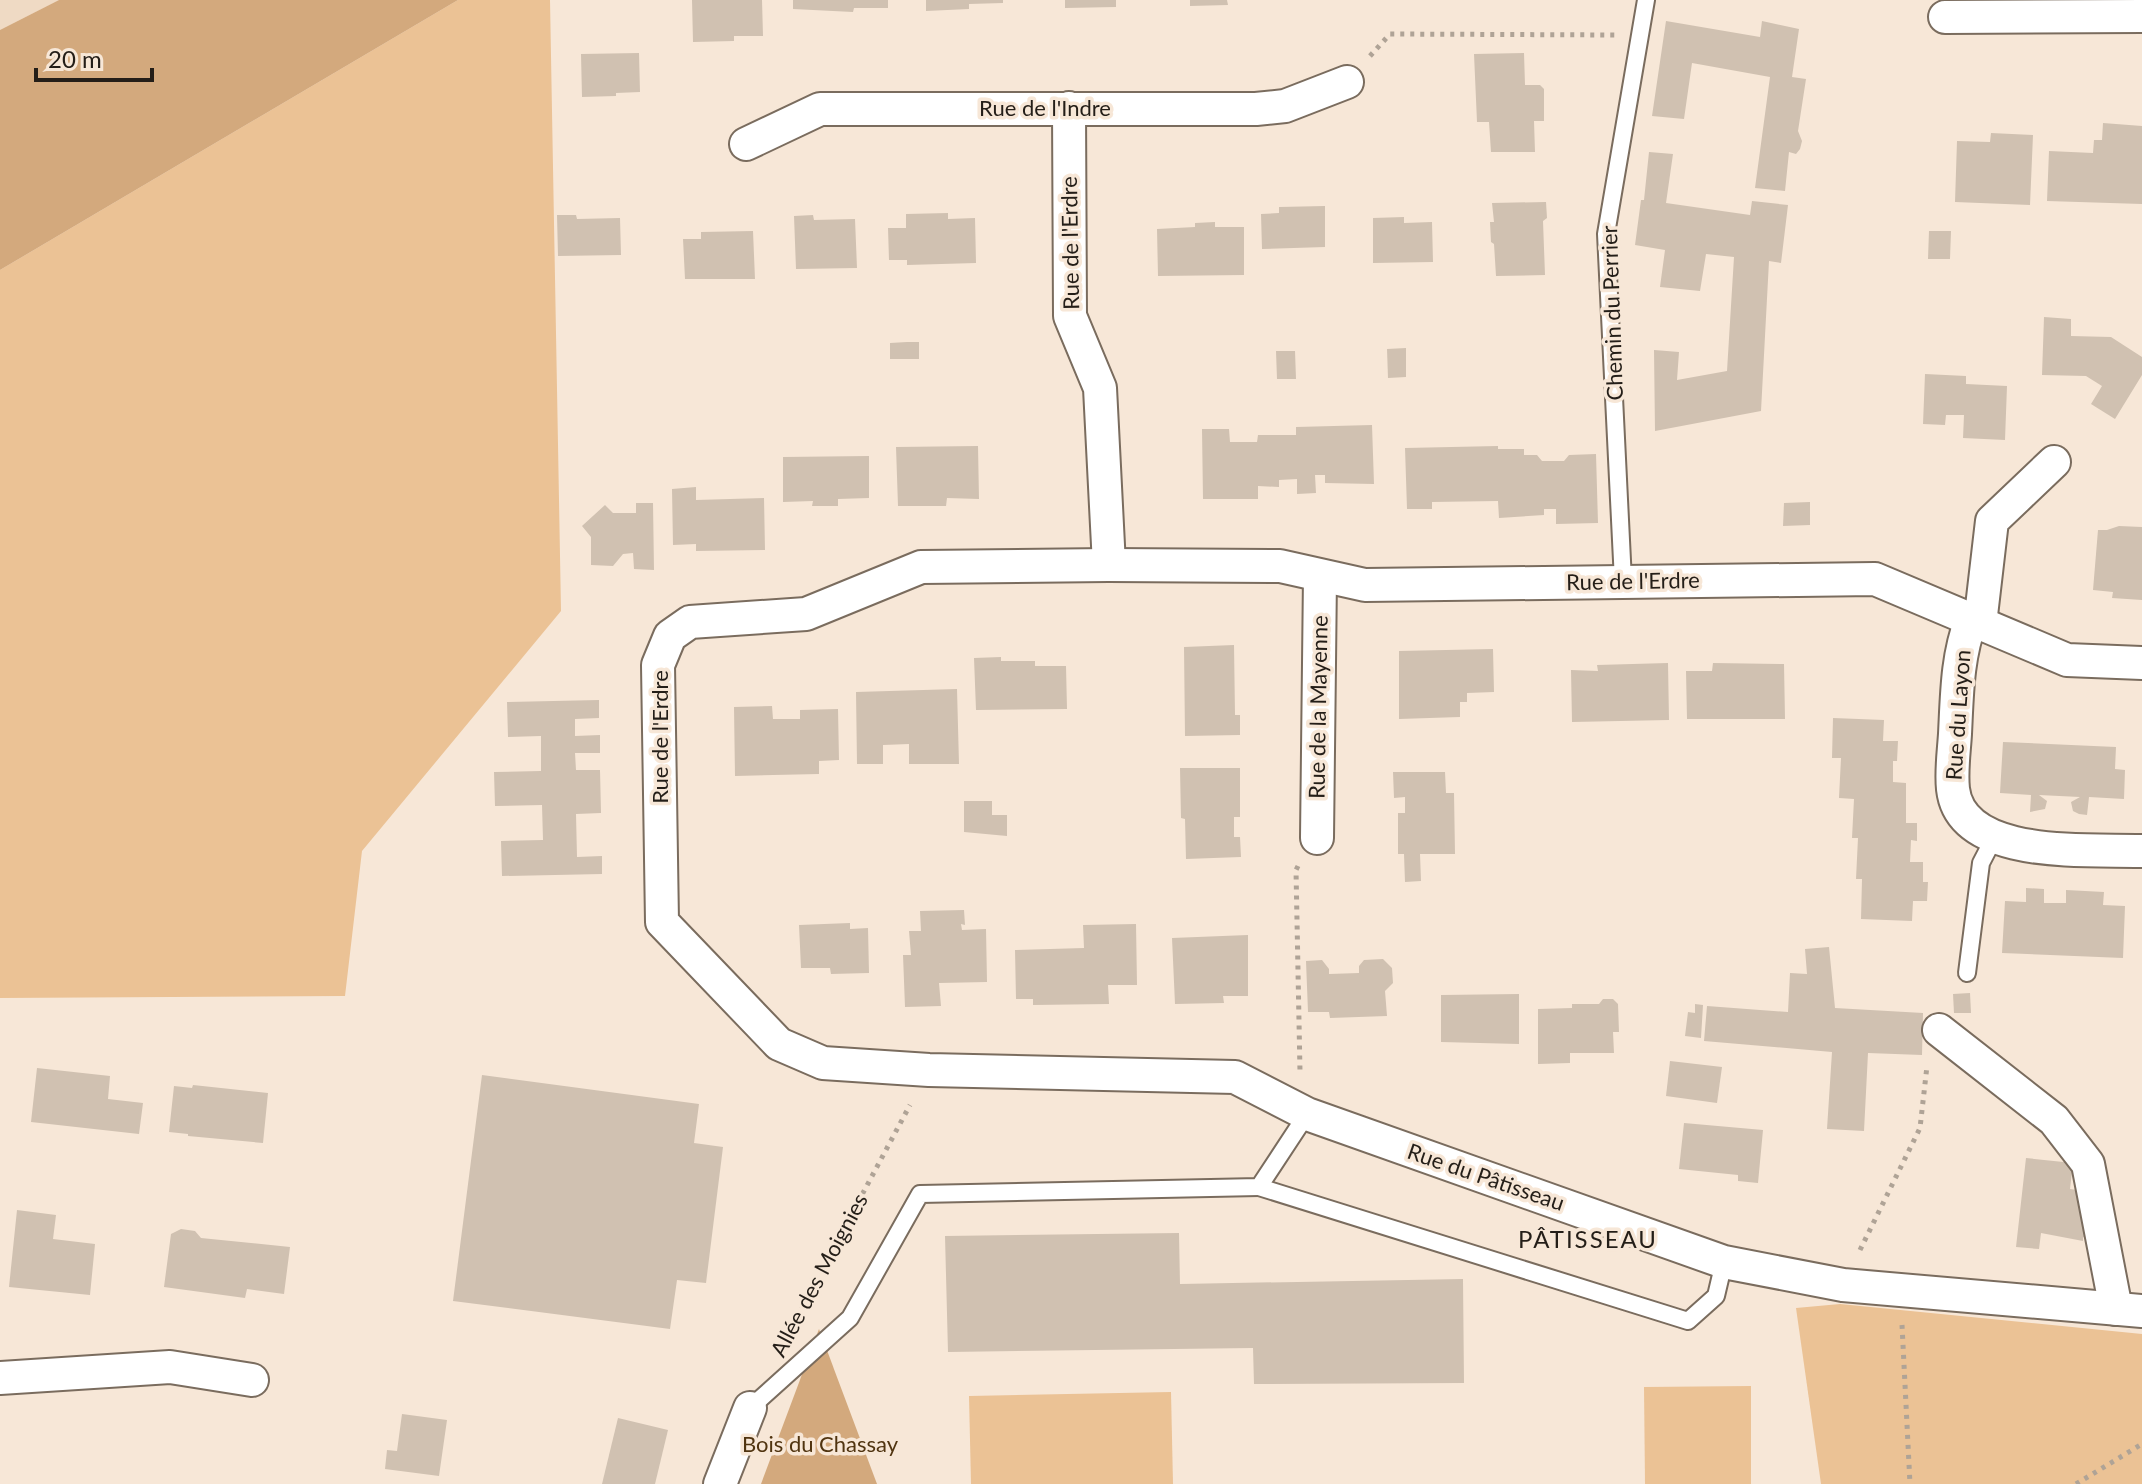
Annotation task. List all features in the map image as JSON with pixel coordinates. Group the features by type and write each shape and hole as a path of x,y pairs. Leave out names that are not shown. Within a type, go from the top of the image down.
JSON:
{"street":[{"path":"1945,17 2142,16"},
{"name":"Rue de l'Indre","path":"746,144 820,109 1256,109 1285,106 1347,82"},
{"name":"Rue de l'Erdre","path":"1069,108 1070,316 1100,388 1109,565"},
{"name":"Rue du Layon","path":"2054,462 1992,521 1976,622 1962,643 1957,674 1953,791 1961,811 1974,827 1994,838 2022,846 2140,851"},
{"name":"Rue de l'Erdre","path":"929,1070 823,1063 779,1044 662,922 658,665 670,636 690,622 806,614 921,567 1280,566 1365,585 1875,579 2067,660 2142,663"},
{"name":"Rue de la Mayenne","path":"1317,838 1320,576"},
{"path":"1933,1045 2054,1120 2088,1164 2129,1310"},
{"name":"Rue du Pâtisseau","path":"929,1070 1235,1077 1296,1107 1724,1262 1843,1285 2129,1310"},
{"path":"0,1378 170,1367 252,1380"},
{"path":"720,1484 750,1408"}],"lane":[{"name":"Chemin du Perrier","path":"1623,581 1606,234 1646,0"},
{"path":"1967,973 1981,863 1994,838"},
{"path":"1259,1187 1296,1107"},
{"path":"750,1408 850,1318 920,1194 1259,1187 1688,1321 1716,1296 1724,1262"}],"path":[{"path":"1347,82 1390,34 1640,35"},
{"path":"1296,1107 1300,1074 1296,870 1317,838"},
{"path":"1843,1285 1920,1128 1933,1045"},
{"name":"Allée des Moignies","path":"784,1341 929,1070"},
{"path":"1900,1291 1910,1484"},
{"path":"2076,1484 2142,1444"}],"shaded area":[{"path":"0,0 59,0 0,30"},
{"path":"458,0 550,0 561,611 362,851 345,996 0,998 0,270"},
{"path":"1840,1304 2142,1334 2142,1484 1821,1484 1796,1308"},
{"path":"1751,1386 1751,1484 1645,1484 1644,1387"},
{"path":"1171,1392 1173,1484 971,1484 969,1396"}],"green space":[{"path":"59,0 458,0 0,270 0,30"},
{"name":"Bois du Chassay","path":"819,1329 877,1484 761,1484"}],"building":[{"path":"692,0 762,0 763,36 734,36 734,41 693,42"},
{"path":"793,0 888,0 888,8 854,8 853,12 793,9"},
{"path":"926,0 1003,0 1003,3 969,4 969,9 926,11"},
{"path":"1065,0 1116,0 1116,7 1065,8"},
{"path":"1190,0 1227,0 1228,5 1190,6"},
{"path":"1666,21 1760,37 1762,21 1799,29 1792,77 1806,79 1798,131 1802,141 1796,154 1789,152 1785,191 1755,188 1770,77 1692,63 1684,119 1652,116"},
{"path":"639,53 640,92 582,97 581,54"},
{"path":"1524,53 1525,85 1540,85 1544,89 1544,121 1534,121 1535,152 1491,152 1489,122 1477,122 1474,54"},
{"path":"2103,123 2142,126 2142,204 2047,201 2049,151 2093,153 2094,140 2102,140"},
{"path":"1991,133 2033,135 2030,205 1955,202 1957,141 1990,142"},
{"path":"1649,152 1673,154 1666,203 1750,215 1752,201 1788,205 1781,263 1769,261 1761,411 1655,431 1654,350 1679,352 1677,380 1727,371 1734,257 1706,254 1700,291 1660,287 1665,250 1635,245"},
{"path":"1546,202 1547,218 1543,221 1545,275 1496,276 1494,244 1491,242 1490,222 1494,222 1492,203"},
{"path":"1325,206 1325,247 1262,249 1261,214 1279,213 1279,207"},
{"path":"948,213 948,219 975,218 976,263 907,265 907,260 889,260 888,228 906,228 906,214"},
{"path":"557,215 576,215 577,219 620,218 621,255 558,256"},
{"path":"813,215 814,220 855,219 857,268 796,269 794,216"},
{"path":"1404,217 1404,223 1432,222 1433,262 1373,263 1373,218"},
{"path":"1215,222 1215,227 1244,227 1244,275 1158,276 1157,229 1195,227 1195,223"},
{"path":"753,231 755,279 685,279 683,239 701,239 701,232"},
{"path":"1929,231 1951,231 1950,259 1928,259"},
{"path":"2044,317 2071,319 2071,336 2111,337 2142,357 2142,375 2115,419 2091,404 2102,386 2086,376 2042,375"},
{"path":"919,342 919,359 890,359 890,343"},
{"path":"1406,348 1406,377 1388,378 1387,349"},
{"path":"1276,351 1295,351 1296,379 1277,379"},
{"path":"1925,374 1966,376 1966,384 2007,386 2005,440 1963,438 1964,415 1946,415 1945,425 1923,424"},
{"path":"1372,425 1374,484 1325,483 1325,475 1315,475 1316,493 1297,494 1297,479 1279,480 1279,487 1258,486 1258,499 1203,499 1202,429 1229,429 1230,442 1257,442 1258,435 1296,435 1296,427"},
{"path":"978,446 979,499 947,498 946,506 898,506 896,447"},
{"path":"1498,446 1498,449 1524,449 1524,455 1537,455 1542,461 1564,461 1569,455 1596,454 1598,523 1556,524 1556,509 1544,509 1544,515 1499,518 1498,501 1432,502 1432,509 1407,509 1405,448"},
{"path":"869,456 869,498 838,499 838,506 812,506 813,501 783,502 783,457"},
{"path":"696,487 696,500 764,498 765,550 696,551 696,544 673,545 672,489"},
{"path":"1810,502 1810,525 1783,526 1784,503"},
{"path":"636,503 653,503 654,570 634,569 633,553 623,554 613,566 591,565 591,537 582,526 605,505 613,513 636,513"},
{"path":"2119,526 2142,527 2142,600 2112,598 2113,592 2093,590 2098,530"},
{"path":"1234,645 1235,715 1240,715 1240,735 1185,736 1184,647"},
{"path":"1493,649 1494,692 1467,693 1467,702 1460,702 1460,717 1399,719 1399,651"},
{"path":"1001,657 1001,661 1035,661 1035,666 1066,666 1067,709 976,710 974,658"},
{"path":"1668,663 1669,720 1572,722 1571,670 1598,671 1597,665"},
{"path":"1713,663 1784,664 1785,719 1687,719 1686,671 1712,671"},
{"path":"957,689 959,764 909,764 909,744 883,745 883,764 857,764 856,692"},
{"path":"599,700 599,718 575,719 575,736 600,735 600,753 575,753 576,770 600,770 601,813 576,814 577,857 602,856 602,874 502,876 501,841 543,840 542,805 495,806 494,772 541,771 541,736 508,737 507,702"},
{"path":"772,706 773,719 800,719 800,710 838,709 839,760 819,761 819,774 735,776 734,707"},
{"path":"1833,718 1884,720 1883,741 1898,741 1897,761 1893,761 1893,782 1906,783 1906,823 1917,823 1917,841 1911,840 1910,862 1923,862 1923,882 1928,882 1927,901 1913,901 1912,921 1861,919 1862,879 1856,879 1858,838 1852,838 1854,799 1839,798 1841,758 1832,758"},
{"path":"2003,742 2116,747 2115,769 2125,770 2124,799 2089,797 2087,815 2073,811 2071,802 2080,797 2039,795 2047,801 2045,809 2030,812 2031,795 2000,793"},
{"path":"1180,768 1240,768 1240,817 1234,817 1234,837 1240,837 1241,857 1186,859"},
{"path":"1393,772 1445,772 1446,793 1454,793 1455,854 1420,854 1421,881 1405,882 1404,854 1398,854 1398,813 1405,813 1405,797 1394,798"},
{"path":"964,801 992,801 992,815 1007,815 1007,836 964,832"},
{"path":"2026,888 2044,889 2044,903 2066,903 2066,890 2104,892 2103,905 2125,906 2123,958 2002,953 2005,901 2026,902"},
{"path":"964,910 965,925 961,924 962,930 986,929 987,982 939,983 941,1006 905,1007 903,955 911,955 909,931 921,931 920,911"},
{"path":"850,923 850,929 868,928 869,973 831,974 830,968 801,968 799,925"},
{"path":"1136,924 1137,985 1108,985 1109,1004 1033,1005 1033,999 1016,999 1015,950 1084,948 1083,925"},
{"path":"1248,935 1248,996 1223,996 1224,1003 1175,1004 1172,938"},
{"path":"1829,947 1835,1008 1923,1013 1922,1055 1868,1053 1864,1131 1827,1129 1832,1052 1704,1041 1707,1006 1788,1012 1790,973 1807,974 1805,949"},
{"path":"1383,959 1392,968 1393,983 1385,991 1387,1016 1330,1018 1329,1012 1308,1012 1306,961 1322,960 1329,974 1359,973 1359,966 1364,960"},
{"path":"1970,993 1971,1013 1954,1013 1953,994"},
{"path":"1519,994 1519,1044 1441,1042 1441,995"},
{"path":"1603,999 1613,999 1618,1004 1619,1032 1613,1032 1614,1053 1570,1053 1570,1063 1538,1064 1538,1009 1599,1004"},
{"path":"1695,1004 1703,1005 1701,1038 1685,1036 1688,1012 1695,1013"},
{"path":"1670,1061 1722,1067 1717,1103 1666,1096"},
{"path":"37,1068 110,1076 108,1099 143,1103 139,1134 31,1122"},
{"path":"482,1075 699,1104 694,1143 723,1147 706,1283 677,1280 670,1329 453,1301"},
{"path":"193,1085 268,1093 263,1143 169,1132 174,1086 192,1088"},
{"path":"1684,1123 1763,1130 1758,1183 1738,1181 1738,1175 1679,1169"},
{"path":"2026,1158 2073,1163 2070,1189 2092,1192 2086,1238 2083,1237 2083,1241 2041,1233 2039,1249 2016,1247"},
{"path":"17,1210 56,1215 53,1239 95,1244 90,1295 9,1287"},
{"path":"181,1229 195,1231 201,1238 290,1247 284,1294 247,1289 245,1298 164,1287 171,1234"},
{"path":"1179,1233 1180,1284 1463,1279 1464,1383 1254,1384 1253,1348 948,1352 945,1236"},
{"path":"402,1414 447,1420 439,1476 385,1469 387,1450 397,1451"},
{"path":"618,1418 668,1430 655,1484 602,1484"}],"district":[{"name":"PÂTISSEAU","path":"1588,1240"}]}
